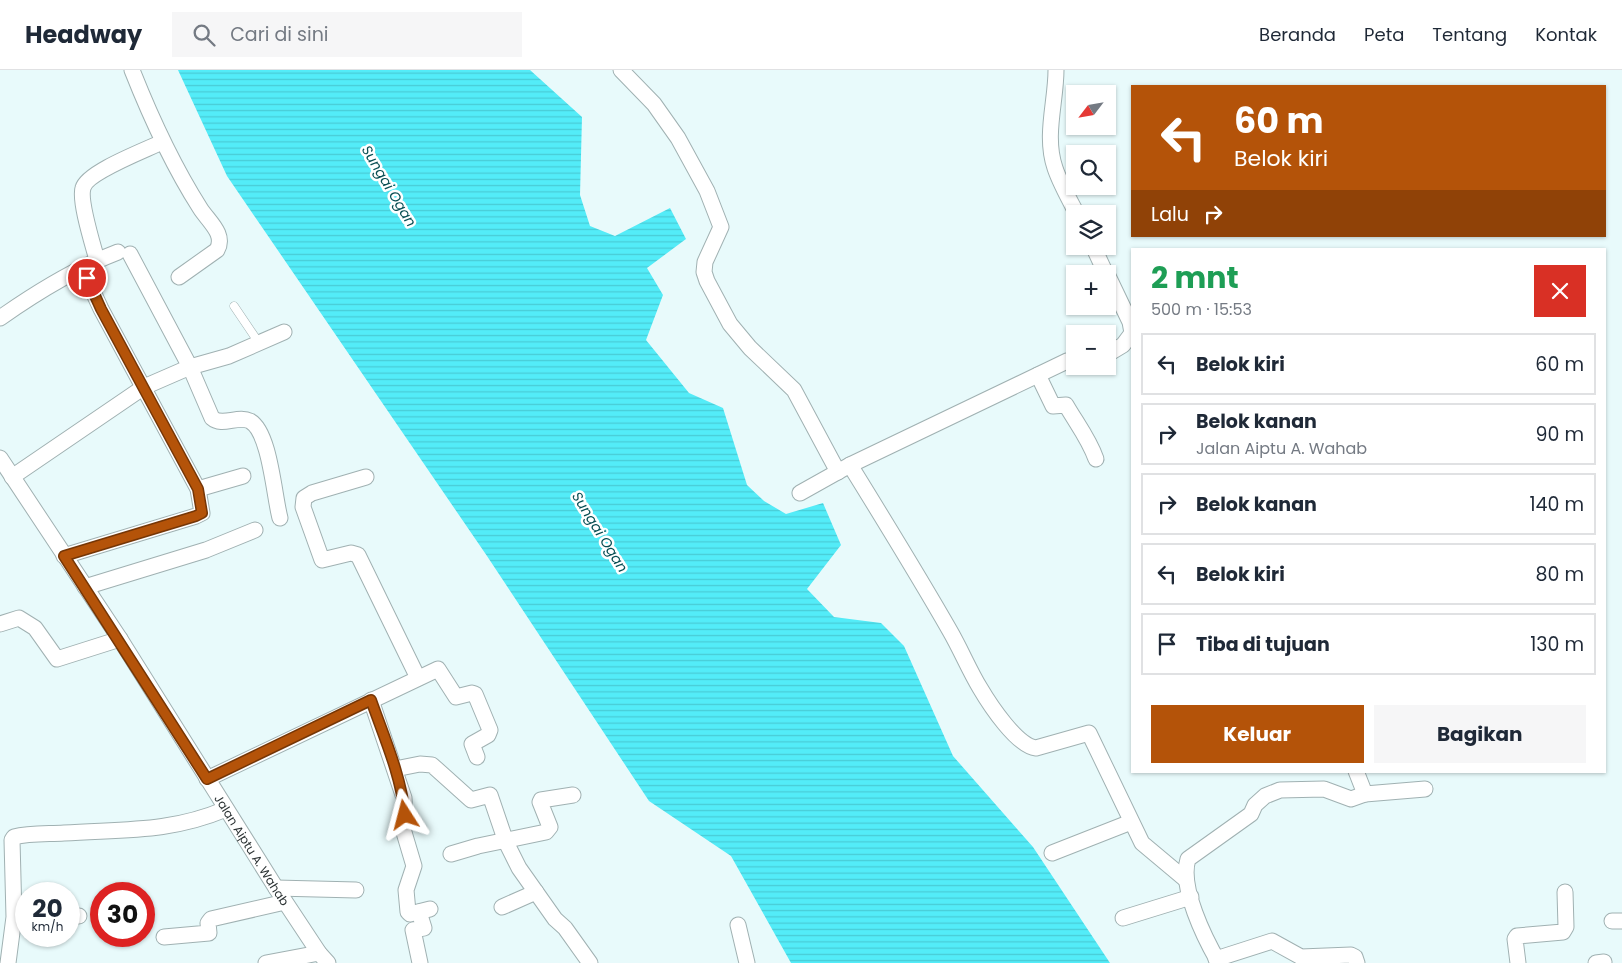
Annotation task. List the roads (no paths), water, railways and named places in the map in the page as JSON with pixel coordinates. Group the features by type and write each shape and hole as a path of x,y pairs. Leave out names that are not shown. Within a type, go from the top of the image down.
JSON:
{"street":[{"path":"132,70 162,142 200,209 220,236 220,245 217,250 179,277"},
{"path":"621,70 654,104 678,138 707,191 719,220 705,262 704,272 730,324 750,348 794,390 939,611 980,689 1022,742 1036,748 1090,733 1142,843 1186,879"},
{"path":"1056,70 1055,100 1051,117 1051,150 1055,168 1073,205"},
{"path":"97,260 82,196 84,185 98,173 162,142"},
{"path":"0,318 40,291 97,260 124,253 190,367 214,421 246,420 256,427 268,452 280,518"},
{"path":"64,556 202,513 198,489 101,309 82,268"},
{"path":"1116,293 1131,328"},
{"path":"12,477 144,387 190,367 229,356 284,332"},
{"path":"1116,349 1123,345 1131,334"},
{"path":"800,494 844,468 1038,375 1066,364"},
{"path":"1038,375 1053,406 1066,405 1078,426 1087,436 1096,459"},
{"name":"Jalan Aiptu A. Wahab","path":"0,458 120,640 276,888 323,958"},
{"path":"198,489 242,476"},
{"path":"366,477 312,493 304,498 303,506 322,560 351,553 358,555 418,678"},
{"path":"85,587 206,550 255,530"},
{"path":"0,624 19,618 27,622 35,628 57,659 120,640"},
{"path":"207,779 438,669 456,697 472,693 476,694 490,730 488,735 472,744 476,757"},
{"path":"371,700 404,798 405,815 403,829 414,866 406,890 408,912 410,914 424,911 430,927 413,930 420,963"},
{"path":"395,769 428,764 438,769 471,800 488,795 506,842 519,868 590,963"},
{"path":"1357,773 1365,794"},
{"path":"1357,963 1355,957 1351,955 1301,956 1272,941 1218,961 1207,942 1191,897 1186,879 1188,859 1251,814 1255,805 1265,796 1280,790 1324,789 1351,799 1365,794 1425,788"},
{"path":"452,854 478,846 506,842 546,832 550,827 541,800 573,795"},
{"path":"16,882 12,840 14,837 154,829 199,820 226,809"},
{"path":"1052,853 1132,822"},
{"path":"276,888 356,890"},
{"path":"502,907 536,892"},
{"path":"1518,963 1515,939 1517,936 1563,932 1566,927 1565,892"},
{"path":"1123,918 1191,897"},
{"path":"164,937 209,933 210,920 285,902"},
{"path":"738,925 747,963"},
{"path":"8,963 15,936"},
{"path":"266,963 323,958"},
{"path":"1596,963 1604,962"}],"lane":[{"path":"234,306 259,343"}],"water":[{"name":"Sungai Ogan","path":"178,70 530,70 582,117 580,195 590,226 615,236 670,208 686,239 647,268 663,295 646,340 689,393 723,408 747,485 764,501 786,514 823,503 841,545 807,589 834,617 881,623 904,646 953,756 1033,847 1110,963 791,963 731,856 649,801 487,556 227,176"}]}
